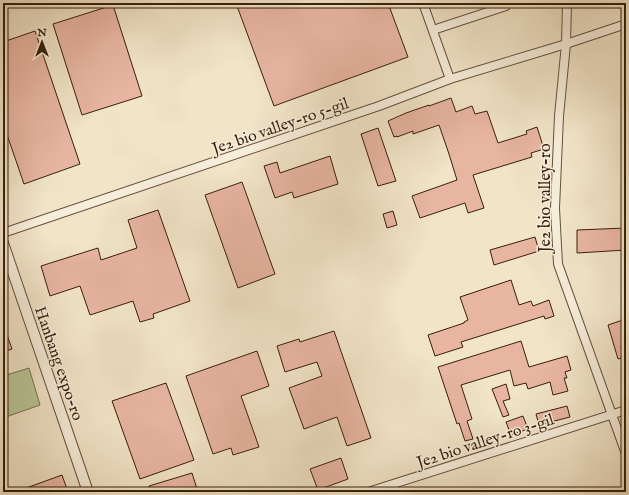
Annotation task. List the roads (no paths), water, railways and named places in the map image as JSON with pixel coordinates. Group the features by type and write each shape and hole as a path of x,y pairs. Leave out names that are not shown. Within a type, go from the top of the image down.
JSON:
{"street":[{"path":"423,3 450,79"},
{"path":"433,30 506,6 507,3"},
{"name":"Je2 bio valley-ro","path":"568,3 566,44 559,116 556,200 558,264 626,454"},
{"name":"Je2 bio valley-ro 5-gil","path":"3,233 379,106 450,79 626,24"},
{"name":"Hanbang expo-ro","path":"3,243 88,492"},
{"name":"Je2 bio valley-ro 3-gil","path":"368,492 626,410"}]}
